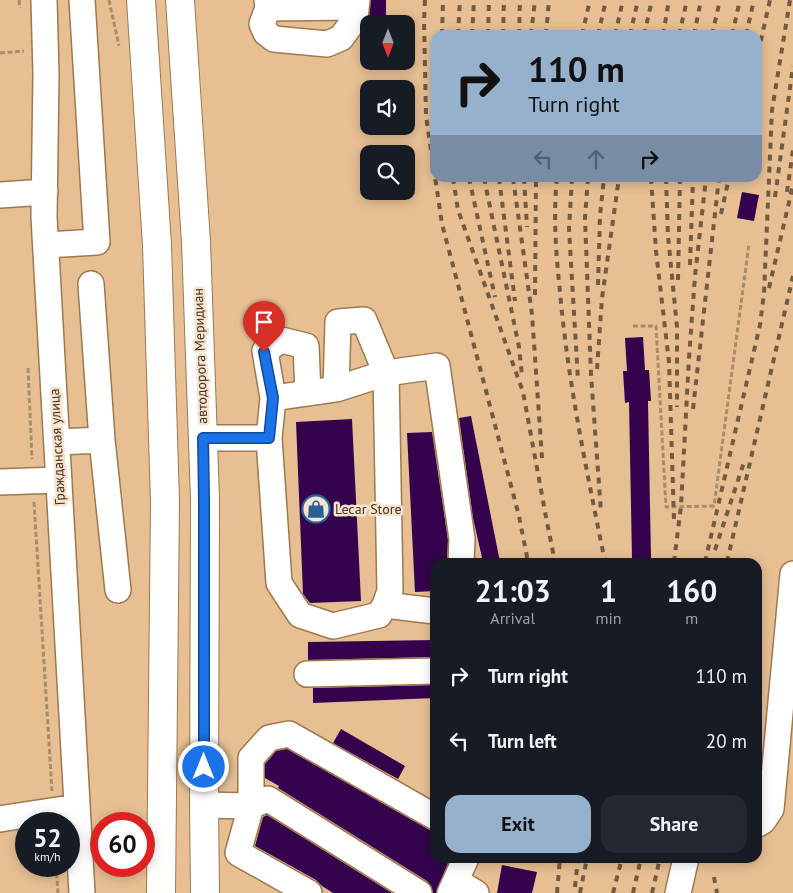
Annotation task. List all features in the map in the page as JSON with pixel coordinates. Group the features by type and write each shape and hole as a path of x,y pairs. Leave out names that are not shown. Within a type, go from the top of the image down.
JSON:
{"main road":[{"path":"141,0 157,245 165,501 161,893"},
{"name":"автодорога Меридиан","path":"180,0 196,242 203,438 205,893"}],"street":[{"name":"Гражданская улица","path":"44,0 46,245 82,893"},
{"path":"46,245 96,242 82,0"},
{"path":"268,4 356,4 355,19 341,38 327,44 274,39 266,33 262,24 268,4"},
{"path":"0,195 45,192"},
{"path":"91,284 102,440 118,590"},
{"path":"308,393 306,346 281,340 264,352 273,398 269,438 279,583 300,615 333,626 379,615 390,591 386,373 364,320 338,322 336,389"},
{"path":"273,398 336,389 386,373 437,366 462,539 461,558"},
{"path":"203,438 269,438"},
{"path":"57,442 102,440"},
{"path":"0,482 59,480"},
{"path":"762,822 771,809 793,574"},
{"path":"385,605 430,610"},
{"path":"307,674 430,671"},
{"path":"309,893 238,853 251,806 250,758 269,738 289,734 430,814"},
{"path":"204,805 251,806 268,799 419,893"},
{"path":"0,819 77,807"},
{"path":"461,889 465,863"},
{"path":"678,893 685,863"}],"path":[{"path":"109,0 120,53"},
{"path":"634,326 656,326 666,507 714,506 749,244"},
{"path":"57,877 58,893"}],"building":[{"path":"371,0 386,0 386,15 369,15"},
{"path":"742,192 759,195 754,221 737,218"},
{"path":"643,337 645,370 649,370 651,401 648,401 651,558 632,558 629,402 625,403 623,371 627,371 625,338"},
{"path":"471,416 499,558 482,558 473,518 459,418"},
{"path":"352,419 361,601 310,603 303,594 296,422"},
{"path":"432,432 448,540 447,558 430,558 430,591 415,592 407,433"},
{"path":"430,640 430,657 308,660 308,642"},
{"path":"430,685 430,698 313,703 313,688"},
{"path":"341,729 405,766 398,779 333,743"},
{"path":"287,749 430,830 430,863 448,863 436,893 433,893 427,881 265,778 265,764 276,751"},
{"path":"267,815 392,893 333,893 316,880 255,846 263,817"},
{"path":"502,865 537,872 532,893 497,893"}],"railway":[{"path":"425,0 426,116 430,143"},
{"path":"442,30 443,0"},
{"path":"458,30 460,0"},
{"path":"472,30 474,0"},
{"path":"488,30 489,0"},
{"path":"503,30 504,0"},
{"path":"519,30 520,0"},
{"path":"532,30 535,0"},
{"path":"546,30 549,0"},
{"path":"583,30 590,0"},
{"path":"599,30 606,0"},
{"path":"616,30 623,0"},
{"path":"631,30 638,0"},
{"path":"645,30 652,0"},
{"path":"664,30 669,0"},
{"path":"680,30 687,0"},
{"path":"695,30 701,0"},
{"path":"713,30 720,0"},
{"path":"733,30 740,0"},
{"path":"747,30 754,0"},
{"path":"762,35 770,0"},
{"path":"706,558 760,325 764,293 772,110 790,0"},
{"path":"775,197 793,66"},
{"path":"787,192 793,150"},
{"path":"436,182 442,224 519,516 527,558"},
{"path":"454,182 458,210 523,392 554,558"},
{"path":"470,182 495,297"},
{"path":"485,182 519,347 522,376"},
{"path":"500,182 515,301"},
{"path":"514,182 532,314 542,458"},
{"path":"524,182 527,227"},
{"path":"535,295 536,182"},
{"path":"557,182 555,206 557,263 563,326 579,427 604,558"},
{"path":"572,182 569,229 578,380"},
{"path":"588,182 585,218 591,375 601,512"},
{"path":"598,285 600,216 604,182"},
{"path":"597,369 602,298 618,182"},
{"path":"651,182 656,251 669,362 674,520"},
{"path":"666,182 668,236 677,327 677,407"},
{"path":"678,280 680,182"},
{"path":"690,265 693,182"},
{"path":"674,558 681,506 695,276 706,182"},
{"path":"693,409 719,182"},
{"path":"721,214 728,182"},
{"path":"769,288 793,185"},
{"path":"728,558 793,276"},
{"path":"715,550 745,459"},
{"path":"557,893 560,863"},
{"path":"575,887 577,863"},
{"path":"580,893 586,863"},
{"path":"613,893 621,863"},
{"path":"633,893 640,863"},
{"path":"652,893 659,863"},
{"path":"714,877 717,893"}],"place":[{"name":"Lecar Store","path":"316,509"}],"route":[{"path":"204,767 203,438 269,438 273,398 264,352"}]}
